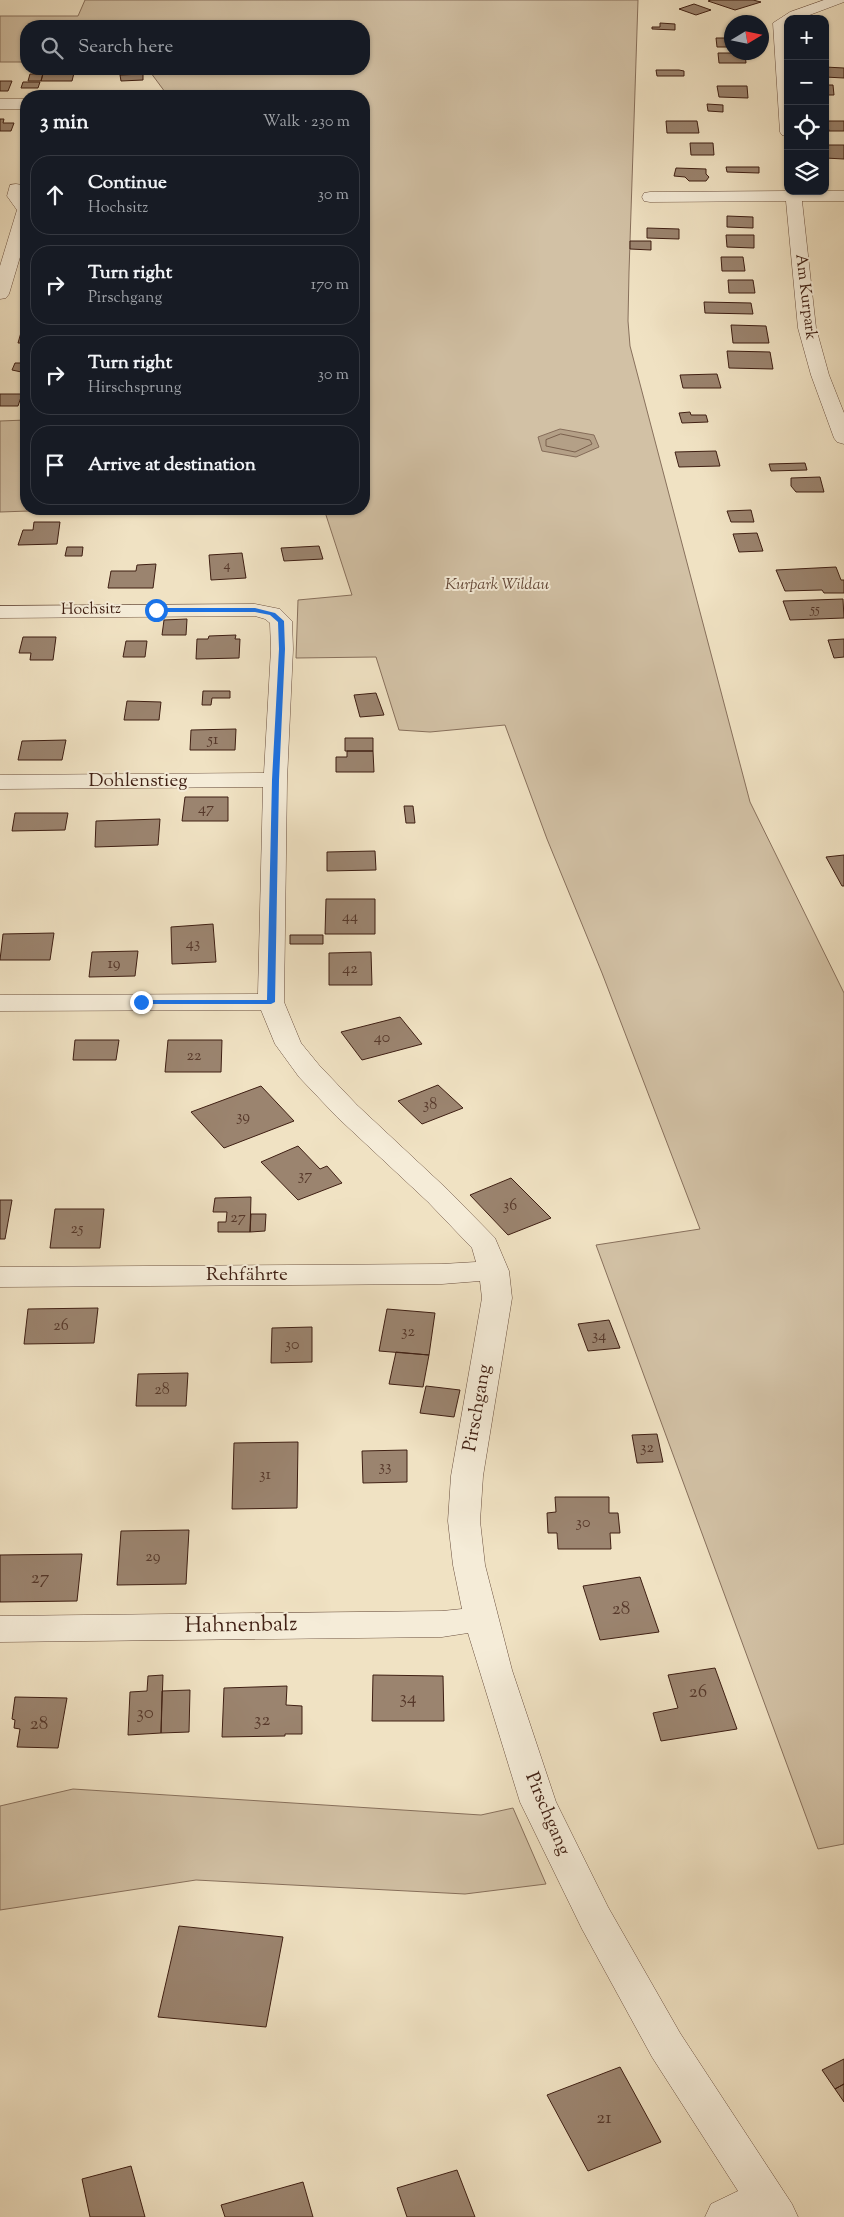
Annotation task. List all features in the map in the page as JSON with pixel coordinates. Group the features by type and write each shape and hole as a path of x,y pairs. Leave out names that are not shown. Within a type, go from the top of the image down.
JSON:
{"street":[{"path":"786,105 780,24 795,15 838,0"},
{"path":"0,104 20,104"},
{"path":"18,187 14,196 20,203"},
{"path":"650,197 784,193"},
{"name":"Am Kurpark","path":"794,195 804,316 829,400 844,438"},
{"path":"827,195 844,196"},
{"path":"0,294 20,229"},
{"name":"Hochsitz","path":"0,612 255,610 272,614"},
{"name":"Pirschgang","path":"272,614 281,621 282,649 276,780 271,1002 288,1044 309,1071 325,1089 465,1222 485,1245 494,1271 497,1298 467,1476 464,1521 469,1565 481,1620 495,1670 543,1815 595,1918 666,2045 772,2208"},
{"name":"Dohlenstieg","path":"0,782 276,780"},
{"path":"0,1003 271,1002"},
{"name":"Rehfährte","path":"0,1277 442,1274 494,1271"},
{"name":"Hahnenbalz","path":"0,1628 442,1624 481,1620"},
{"path":"724,2217 772,2208"}],"green space":[{"name":"Kurpark Wildau","path":"85,0 638,0 629,272 628,321 630,346 750,802 844,993 844,1844 818,1849 596,1245 700,1229 602,973 547,839 505,725 430,732 399,730 376,657 296,658 298,600 352,595 326,515 370,515 370,90 164,90 152,75 370,75 370,20 20,20 20,62 0,62 0,16 78,16"},
{"path":"20,420 20,511 0,512 0,421"},
{"path":"73,1789 481,1815 513,1808 546,1884 465,1894 196,1880 0,1910 0,1806"}],"water":[{"path":"560,429 594,435 599,447 576,457 542,451 538,437"}],"building":[{"path":"753,0 761,2 735,10 708,1"},
{"path":"694,4 711,10 696,15 679,9"},
{"path":"660,23 675,24 675,30 652,29 652,27 660,27"},
{"path":"716,38 724,38 724,47 717,47"},
{"path":"718,53 724,53 724,60 746,60 746,63 719,63"},
{"path":"829,67 844,68 844,78 829,77"},
{"path":"656,70 684,71 684,76 657,76"},
{"path":"30,75 43,75 41,81 28,81"},
{"path":"42,75 74,75 72,81 41,81"},
{"path":"120,75 143,75 143,80 121,81"},
{"path":"0,81 12,81 8,91 0,91"},
{"path":"23,82 40,82 38,88 21,88"},
{"path":"829,85 833,85 834,95 829,95"},
{"path":"717,86 747,86 748,98 719,97"},
{"path":"707,104 723,105 723,112 708,111"},
{"path":"0,119 4,119 3,123 14,123 11,131 0,131"},
{"path":"666,121 697,121 699,133 667,133"},
{"path":"829,121 844,121 844,131 829,131"},
{"path":"690,143 713,143 714,155 691,155"},
{"path":"829,145 844,145 844,159 829,158"},
{"path":"726,167 759,167 759,173 727,172"},
{"path":"676,168 706,169 706,174 709,177 706,181 689,181 685,177 674,176"},
{"path":"727,216 753,217 753,228 727,227"},
{"path":"647,228 679,229 679,239 647,238"},
{"path":"726,235 754,235 754,248 727,247"},
{"path":"630,241 651,241 651,250 630,249"},
{"path":"721,257 743,257 745,271 722,271"},
{"path":"728,280 753,280 755,293 729,293"},
{"path":"704,302 751,303 753,314 705,313"},
{"path":"731,325 766,326 769,343 733,343"},
{"path":"727,351 770,352 773,369 729,368"},
{"path":"15,363 20,363 20,372 12,370"},
{"path":"717,374 721,388 683,388 680,375"},
{"path":"0,394 20,394 18,406 0,406"},
{"path":"690,412 691,415 706,415 708,422 682,423 679,413"},
{"path":"716,451 720,466 679,467 675,452"},
{"path":"805,463 807,470 771,471 769,464"},
{"path":"820,477 824,492 796,492 791,486 791,478"},
{"path":"751,510 754,522 731,522 727,511"},
{"path":"34,522 60,522 57,544 18,545 23,530 33,530"},
{"path":"757,533 763,551 739,552 733,534"},
{"path":"319,546 323,559 284,561 281,548"},
{"path":"67,547 83,547 82,556 65,556"},
{"path":"242,553 246,578 211,580 209,555"},
{"path":"156,564 153,588 108,588 111,571 136,571 137,565"},
{"path":"836,567 841,580 844,580 844,593 824,593 822,590 785,591 776,570"},
{"path":"843,599 844,618 790,620 783,601"},
{"path":"187,619 186,635 162,635 164,620"},
{"path":"236,635 235,639 240,639 239,658 196,659 197,639 208,639 209,636"},
{"path":"23,637 56,637 53,660 30,660 31,653 19,653"},
{"path":"844,639 844,657 834,658 828,640"},
{"path":"126,641 147,641 145,657 123,657"},
{"path":"203,691 230,691 230,698 212,698 211,705 202,705"},
{"path":"376,693 384,715 360,717 354,695"},
{"path":"127,701 161,702 159,720 124,720"},
{"path":"236,729 235,750 190,750 191,730"},
{"path":"345,738 373,738 373,751 345,751"},
{"path":"66,740 62,760 18,760 22,741"},
{"path":"347,751 373,751 374,772 336,772 336,757 347,757"},
{"path":"185,797 228,797 228,821 182,821"},
{"path":"404,806 413,806 415,823 406,823"},
{"path":"15,813 68,813 65,830 12,831"},
{"path":"160,819 158,845 95,847 96,821"},
{"path":"375,851 376,870 327,871 327,852"},
{"path":"844,855 844,886 842,886 826,857"},
{"path":"326,899 375,899 375,934 325,934"},
{"path":"213,924 216,962 172,964 171,927"},
{"path":"54,933 50,960 0,960 3,934"},
{"path":"290,935 323,935 323,944 290,944"},
{"path":"138,951 135,976 89,977 92,952"},
{"path":"371,952 372,985 329,985 329,953"},
{"path":"400,1017 422,1044 362,1060 341,1032"},
{"path":"75,1040 119,1040 116,1060 73,1060"},
{"path":"168,1040 222,1040 221,1072 165,1072"},
{"path":"438,1085 463,1108 422,1124 398,1101"},
{"path":"261,1086 294,1121 224,1148 191,1112"},
{"path":"298,1146 320,1169 327,1166 342,1183 298,1200 261,1162"},
{"path":"511,1178 551,1218 508,1235 470,1195"},
{"path":"251,1197 250,1232 218,1232 218,1222 226,1222 227,1212 213,1212 215,1198"},
{"path":"0,1200 12,1200 5,1239 0,1239"},
{"path":"55,1209 104,1209 100,1248 50,1248"},
{"path":"251,1214 266,1214 265,1231 250,1232"},
{"path":"98,1308 94,1343 24,1344 28,1309"},
{"path":"387,1309 435,1313 429,1355 379,1351"},
{"path":"609,1320 620,1348 588,1351 578,1324"},
{"path":"312,1327 312,1362 271,1363 272,1328"},
{"path":"396,1352 429,1355 423,1387 389,1384"},
{"path":"188,1373 186,1406 136,1406 138,1374"},
{"path":"426,1386 460,1390 454,1417 420,1413"},
{"path":"657,1434 663,1462 637,1463 632,1435"},
{"path":"298,1442 297,1508 232,1509 234,1443"},
{"path":"407,1450 407,1482 363,1483 362,1451"},
{"path":"555,1497 609,1497 609,1513 618,1513 620,1533 610,1533 611,1549 558,1549 557,1533 548,1533 547,1513 556,1512"},
{"path":"189,1530 186,1584 117,1585 121,1531"},
{"path":"82,1554 77,1601 0,1602 0,1555"},
{"path":"640,1577 659,1632 600,1640 583,1586"},
{"path":"715,1668 737,1729 661,1741 653,1713 678,1708 668,1675"},
{"path":"163,1675 161,1733 128,1735 130,1692 147,1691 148,1676"},
{"path":"373,1675 443,1676 444,1721 372,1721"},
{"path":"287,1686 286,1705 302,1706 302,1734 222,1737 224,1688"},
{"path":"190,1690 189,1732 161,1733 162,1691"},
{"path":"15,1697 67,1698 58,1748 17,1747 20,1729 14,1728 15,1720 12,1719"},
{"path":"179,1926 283,1937 266,2027 158,2017"},
{"path":"844,2059 844,2084 835,2089 822,2070"},
{"path":"620,2067 661,2142 588,2171 547,2095"},
{"path":"844,2084 844,2102 835,2089"},
{"path":"131,2166 145,2217 90,2217 82,2179"},
{"path":"457,2170 475,2217 407,2217 397,2188"},
{"path":"303,2182 313,2217 225,2217 221,2205"}],"route":[{"path":"141,1002 271,1002 276,780 282,649 281,621 272,614 255,610 156,610"}]}
